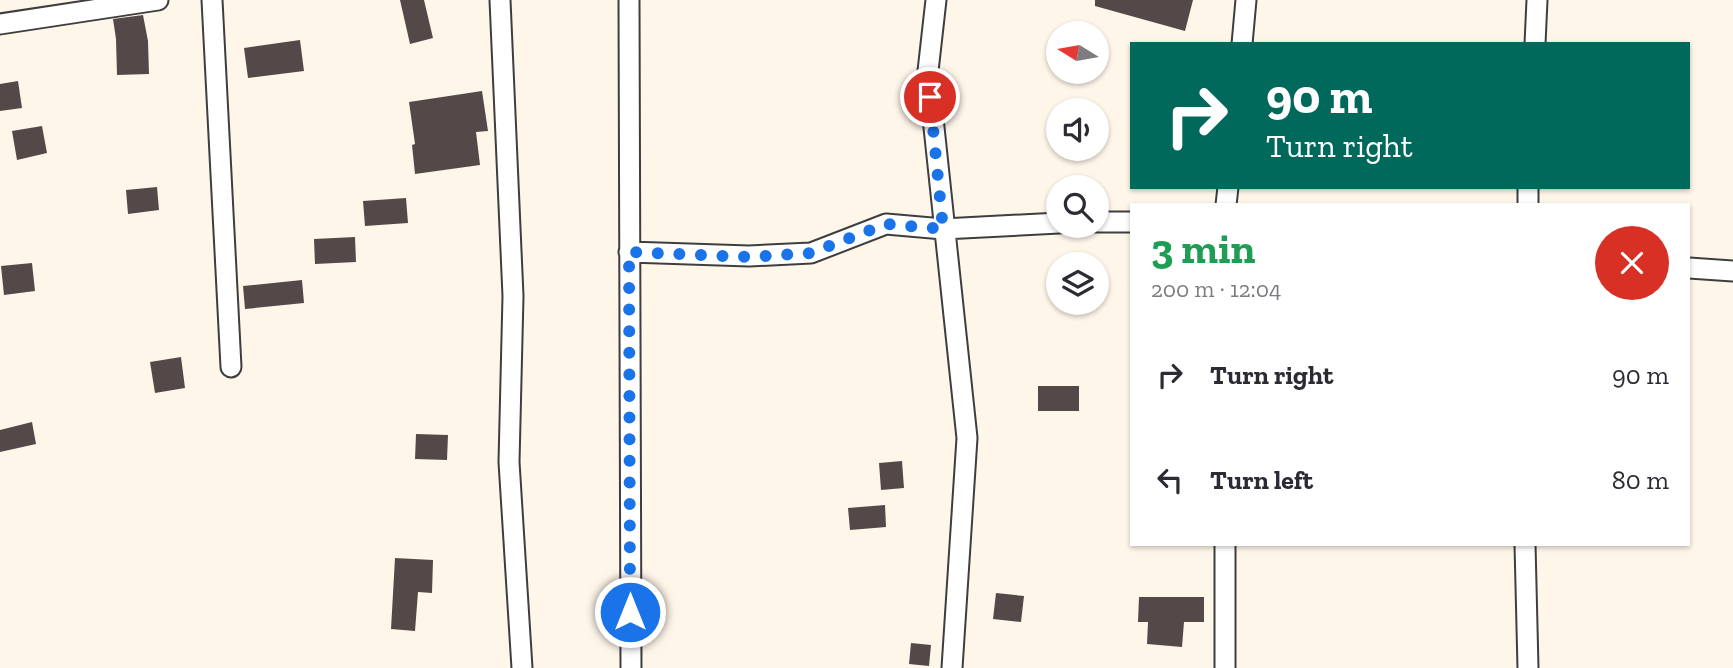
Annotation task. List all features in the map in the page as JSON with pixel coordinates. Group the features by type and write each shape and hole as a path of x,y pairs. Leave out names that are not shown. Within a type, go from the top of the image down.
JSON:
{"street":[{"path":"0,24 158,0"},
{"path":"212,0 231,367"},
{"path":"500,0 513,296 509,462 522,668"},
{"path":"629,0 631,668"},
{"path":"936,0 928,71 967,438 951,668"},
{"path":"1242,42 1246,0"},
{"path":"1535,42 1537,0"},
{"path":"1109,222 1130,222"},
{"path":"629,252 749,257 811,253 886,224 943,229 1046,224"},
{"path":"1690,268 1733,271"},
{"path":"1225,546 1226,668"},
{"path":"1525,546 1528,668"}],"building":[{"path":"400,0 424,0 433,38 410,44"},
{"path":"1095,0 1193,0 1185,31 1095,6"},
{"path":"143,15 148,41 149,74 117,75 113,19"},
{"path":"300,40 304,71 248,78 244,48"},
{"path":"18,81 22,108 0,111 0,84"},
{"path":"482,91 488,131 476,132 480,165 415,174 412,145 415,144 409,102"},
{"path":"42,126 47,153 17,160 12,131"},
{"path":"157,187 159,210 128,214 126,190"},
{"path":"406,198 408,223 365,226 363,201"},
{"path":"355,237 356,262 315,264 314,239"},
{"path":"32,263 35,291 4,295 1,266"},
{"path":"302,280 304,303 245,309 243,286"},
{"path":"181,357 185,388 155,393 150,362"},
{"path":"1038,386 1079,386 1079,411 1038,411"},
{"path":"32,422 36,444 0,452 0,430"},
{"path":"416,434 448,435 447,460 415,459"},
{"path":"902,461 904,488 881,490 879,463"},
{"path":"885,505 886,527 850,530 848,508"},
{"path":"395,558 433,560 432,593 418,592 415,631 391,629"},
{"path":"996,593 1024,596 1021,622 993,619"},
{"path":"1139,597 1204,597 1204,622 1184,622 1182,647 1147,644 1148,622 1138,622"},
{"path":"911,643 931,645 929,666 909,664"}],"route":[{"path":"630,612 629,252 749,257 811,253 886,224 943,229 930,97"}]}
